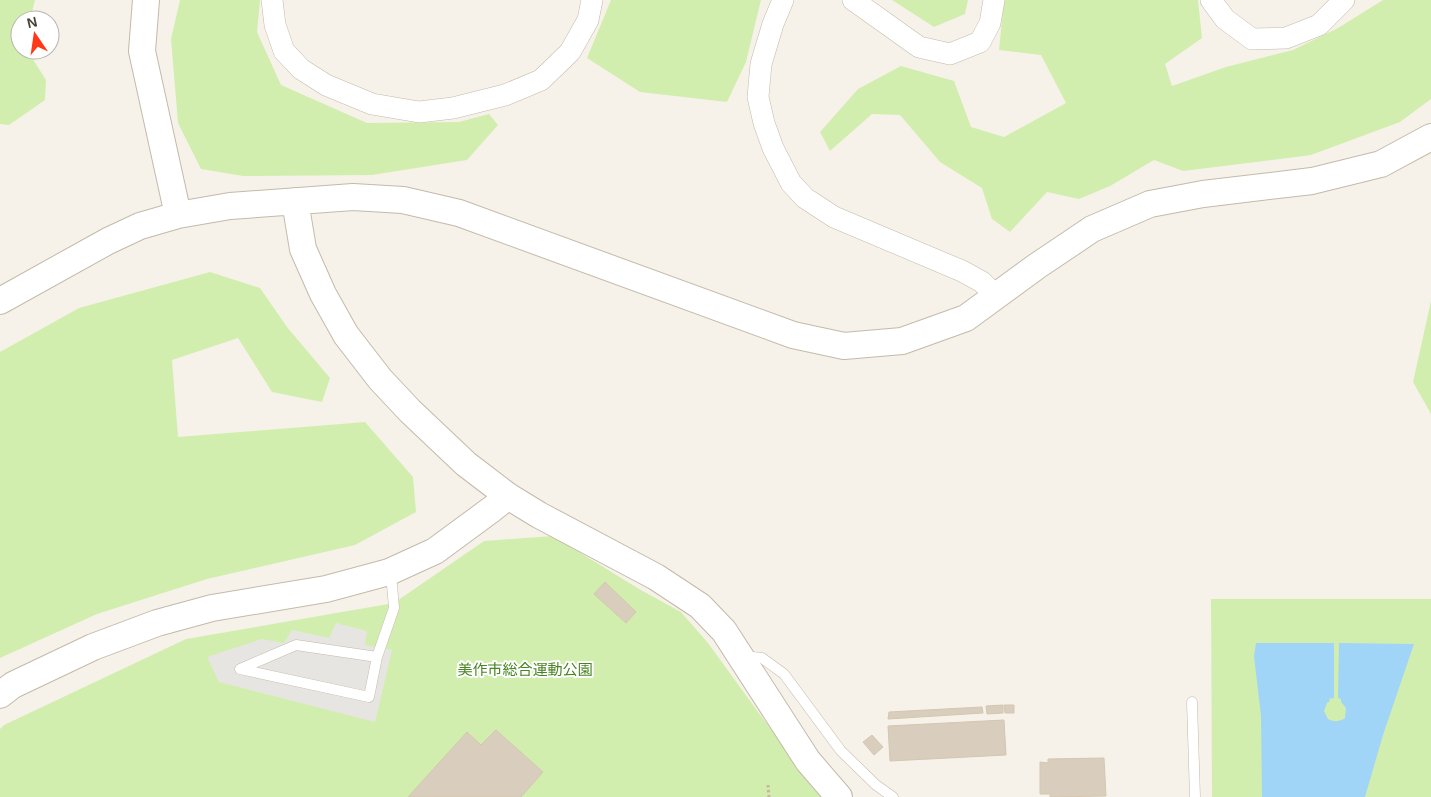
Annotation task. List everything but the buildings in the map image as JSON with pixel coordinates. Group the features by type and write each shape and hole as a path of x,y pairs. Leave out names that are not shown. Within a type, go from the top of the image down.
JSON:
{"street":[{"path":"146,0 142,51 178,215"},
{"path":"272,0 275,25 284,51 301,69 326,85 372,104 419,112 453,108 505,95 541,80 570,52 588,20 592,0"},
{"path":"783,0 773,24 761,64 758,96 764,123 773,148 791,183 805,198 834,217 962,271 982,282 996,296"},
{"path":"853,0 919,47 950,54 980,42 990,23 994,0"},
{"path":"1211,0 1225,19 1252,39 1286,38 1319,25 1344,0"},
{"path":"0,301 108,241 140,226 178,215 230,206 353,197 403,200 459,213 793,335 844,346 902,341 966,318 1037,266 1092,230 1150,204 1203,194 1321,178 1381,164 1431,137"},
{"path":"295,201 303,249 323,294 346,334 380,379 410,411 466,464 508,496 656,577 700,606 724,632 741,656 808,762 839,797"},
{"path":"0,695 13,685 93,646 157,623 212,608 326,589 389,572 435,551 508,496"}],"lane":[{"path":"377,657 296,645 240,669 369,697 377,657 394,608 389,572"},
{"path":"741,656 762,658 784,674 840,751 876,785 893,797"},
{"path":"1192,702 1195,797"}],"path":[{"path":"768,785 769,797"}],"green space":[{"path":"0,0 35,0 32,10 10,10 10,60 33,60 46,80 45,100 9,125 0,124"},
{"path":"180,0 260,0 257,32 281,85 367,123 459,122 489,114 498,125 467,160 372,175 243,176 201,169 178,123 171,39"},
{"path":"611,0 761,0 746,62 727,102 640,92 587,58"},
{"path":"892,0 968,0 965,14 934,27"},
{"path":"1004,0 1198,0 1202,38 1165,64 1172,86 1226,67 1293,50 1338,28 1383,0 1431,0 1431,99 1400,122 1311,155 1183,171 1154,160 1110,186 1079,199 1047,192 1010,232 992,219 982,188 940,162 900,115 872,114 830,151 820,132 858,89 901,66 954,81 971,127 1004,137 1066,103 1041,55 999,50"},
{"path":"210,272 260,288 287,327 330,378 322,402 272,392 238,338 172,360 178,437 365,422 413,477 416,512 355,545 207,579 97,614 0,658 0,352 79,308"},
{"path":"1431,301 1431,414 1413,382"},
{"name":"美作市総合運動公園","path":"553,536 639,589 681,612 708,643 761,716 825,797 0,797 0,729 4,725 186,639 394,603 484,541"},
{"path":"1211,599 1431,599 1431,797 1212,797"}],"shaded area":[{"path":"336,623 367,631 365,645 392,650 375,722 219,682 207,657 262,639 284,643 292,630 329,638"}],"water":[{"path":"1256,643 1334,643 1334,698 1329,699 1330,701 1327,703 1324,711 1328,719 1332,721 1345,718 1346,708 1341,699 1338,698 1339,643 1414,644 1383,735 1365,797 1262,797 1261,716 1254,656"}]}
